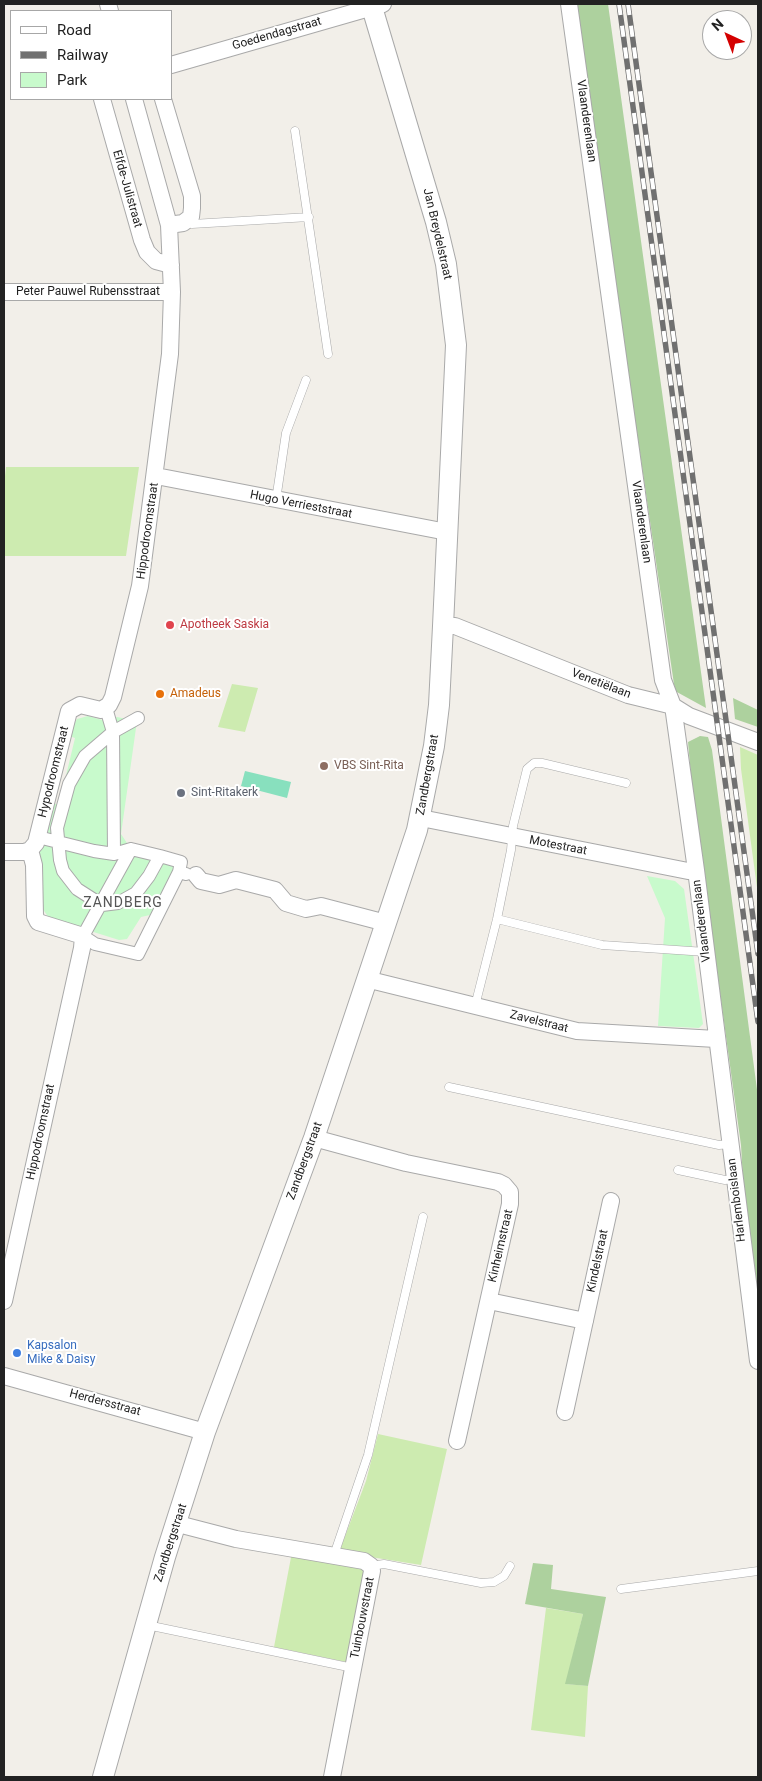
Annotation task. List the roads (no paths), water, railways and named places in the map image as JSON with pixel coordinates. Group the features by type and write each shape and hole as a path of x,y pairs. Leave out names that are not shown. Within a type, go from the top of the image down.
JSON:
{"street":[{"name":"Vlaanderenlaan","path":"569,4 663,680 673,706 696,870 716,1039"},
{"name":"Goedendagstraat","path":"172,65 375,5"},
{"name":"Jan Breydelstraat","path":"375,5 446,264 456,345 447,532"},
{"name":"Elfde-Julistraat","path":"102,100 142,240 147,252 156,261 171,265"},
{"path":"134,100 169,225 172,292"},
{"path":"164,100 192,196 191,217 183,223 169,225"},
{"name":"Peter Pauwel Rubensstraat","path":"4,292 172,292"},
{"name":"Hippodroomstraat","path":"106,708 112,700 140,586 156,476 170,354 172,292"},
{"name":"Hugo Verrieststraat","path":"156,476 447,532"},
{"name":"Zandbergstraat","path":"103,1777 165,1557 178,1524 205,1432 314,1138 421,818 437,722 447,532"},
{"name":"Venetiëlaan","path":"443,626 455,626 628,695 673,706 690,716 758,742"},
{"name":"Hypodroomstraat","path":"83,936 38,922 35,916 34,843 69,711 80,704 99,710 106,708"},
{"path":"106,708 113,732 114,854"},
{"path":"138,718 113,732 85,756 69,784 57,828 60,860 69,881 87,898 102,904 118,903 136,893 149,876 160,856"},
{"name":"Motestraat","path":"421,818 512,838 688,871 696,870"},
{"path":"4,852 24,852 34,843 57,841 114,854 131,849 181,862 179,872 138,954 96,944 83,936 131,849"},
{"path":"179,872 196,875 201,881 219,885 236,880 275,890 286,903 306,909 321,906 386,923"},
{"name":"Hippodroomstraat","path":"4,1301 83,936"},
{"name":"Zavelstraat","path":"366,979 577,1031 716,1039"},
{"name":"Harlemboislaan","path":"716,1039 758,1361"},
{"name":"Kinheimstraat","path":"314,1138 406,1163 498,1182 507,1187 510,1192 510,1204 457,1441"},
{"name":"Kindelstraat","path":"565,1412 611,1201"},
{"path":"489,1301 585,1321"},
{"name":"Herdersstraat","path":"4,1376 205,1432"},
{"name":"Tuinbouwstraat","path":"178,1524 236,1539 364,1561 371,1566 372,1574 332,1777"}],"lane":[{"path":"295,131 328,354"},
{"path":"187,220 192,224 309,217"},
{"path":"276,500 286,432 306,380"},
{"path":"475,1006 497,919 524,775 534,763 542,763 626,783"},
{"path":"497,919 602,945 706,952"},
{"path":"449,1087 719,1145 731,1144"},
{"path":"678,1170 724,1180 734,1179"},
{"path":"334,1555 368,1455 423,1216"},
{"path":"371,1566 384,1564 481,1583 494,1582 504,1576 510,1566"},
{"path":"621,1589 758,1571"},
{"path":"146,1625 353,1668"}],"railway":[{"path":"619,4 758,1022"},
{"path":"628,4 758,954"}],"place":[{"name":"Apotheek Saskia","path":"170,625"},
{"name":"Amadeus","path":"160,694"},
{"name":"VBS Sint-Rita","path":"324,766"},
{"name":"Sint-Ritakerk","path":"181,793"},
{"name":"Kapsalon Mike & Daisy","path":"17,1353"}],"district":[{"name":"ZANDBERG","path":"123,903"}]}
